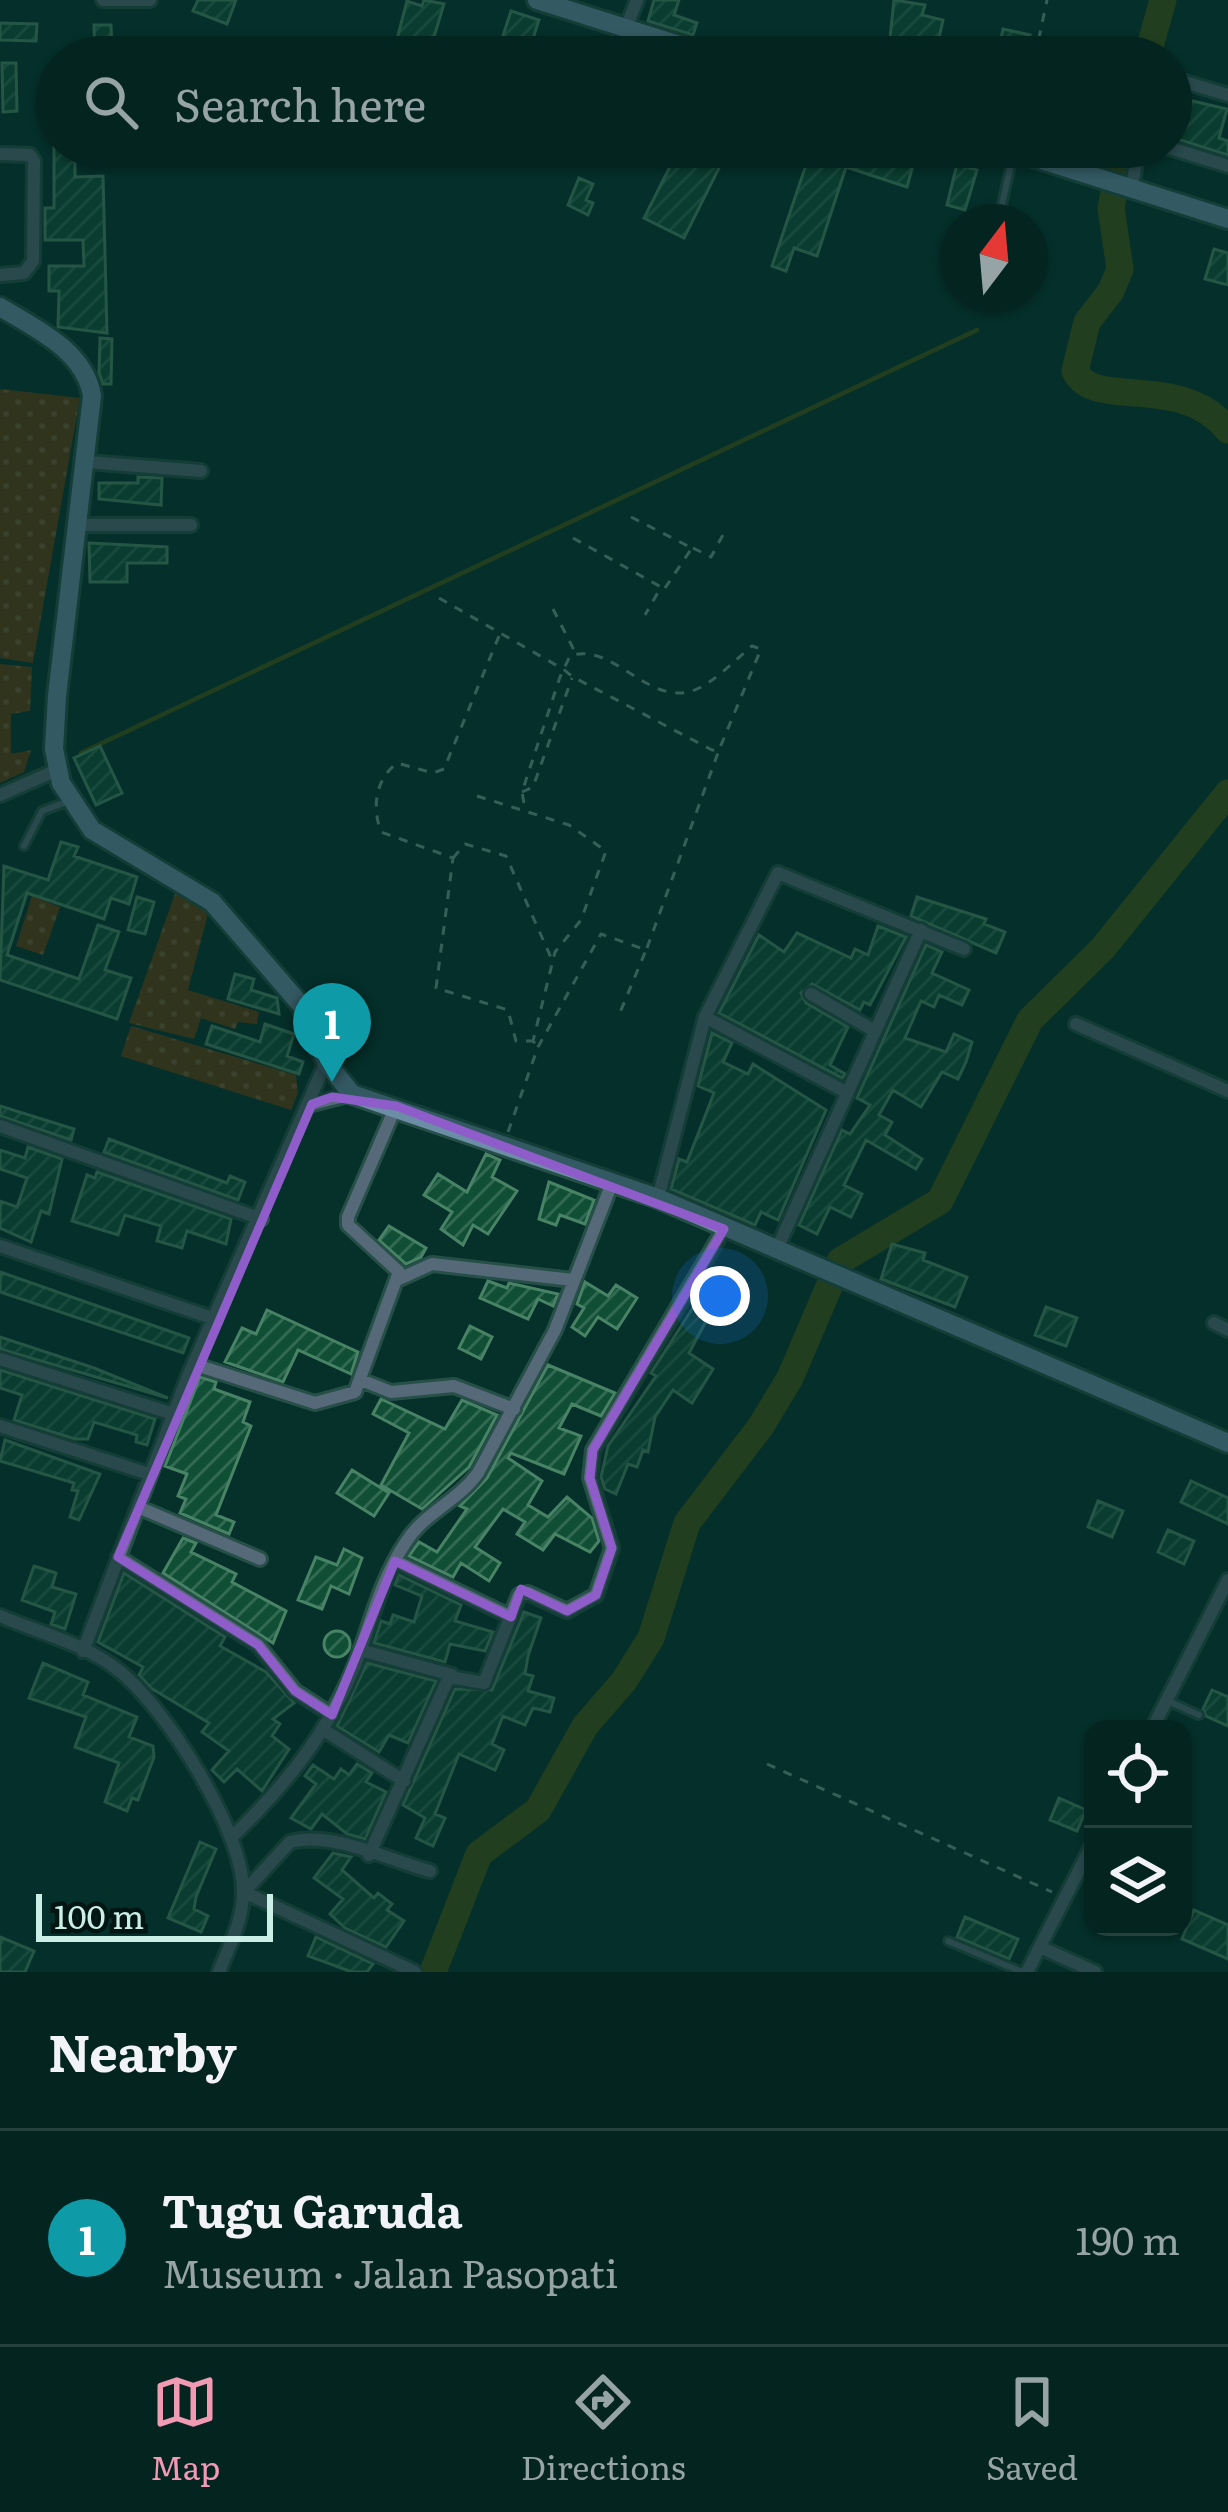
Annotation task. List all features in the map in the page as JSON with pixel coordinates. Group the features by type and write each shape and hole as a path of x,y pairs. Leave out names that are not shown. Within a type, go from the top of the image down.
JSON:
{"street":[{"path":"103,0 150,0"},
{"path":"537,0 651,36"},
{"path":"626,28 637,0"},
{"path":"1192,84 1228,95"},
{"path":"0,154 30,155 34,161 34,248 30,269 0,274"},
{"path":"1192,155 1228,166"},
{"path":"1067,168 1228,219"},
{"path":"1132,186 1135,168"},
{"path":"0,307 54,341 83,370 92,396 57,696 57,770 69,801 92,830 212,902 301,1005 326,1062 352,1094"},
{"path":"87,462 201,471"},
{"path":"80,525 191,526"},
{"path":"0,794 57,770"},
{"path":"658,1198 705,1017 778,873 964,950"},
{"path":"776,1251 844,1091 921,930"},
{"path":"811,994 873,1030"},
{"path":"705,1017 844,1091"},
{"path":"1076,1024 1228,1091"},
{"path":"83,1651 172,1414 312,1104 326,1062"},
{"path":"312,1104 352,1094 658,1198 1228,1443"},
{"path":"194,1364 315,1403 348,1398 361,1380 398,1279 398,1268 354,1231 348,1217 396,1106"},
{"path":"0,1126 261,1219"},
{"path":"231,1838 266,1804 324,1730 395,1561 418,1526 464,1492 514,1409 555,1330 612,1183"},
{"path":"360,1650 483,1684 522,1593 567,1611 596,1595 612,1548 590,1478 593,1450 724,1229"},
{"path":"0,1246 214,1319"},
{"path":"398,1279 431,1264 574,1280"},
{"path":"0,1359 172,1414"},
{"path":"361,1380 391,1392 454,1386 514,1409"},
{"path":"0,1426 149,1474"},
{"path":"138,1508 260,1559"},
{"path":"118,1558 258,1645 295,1691 332,1715"},
{"path":"395,1561 511,1617"},
{"path":"1156,1720 1228,1580"},
{"path":"0,1616 118,1669 192,1764 231,1838 244,1892 242,1913 219,1972"},
{"path":"369,1855 452,1675"},
{"path":"324,1730 404,1781"},
{"path":"244,1892 290,1842 313,1839 430,1871"},
{"path":"1025,1972 1084,1860"},
{"path":"244,1892 415,1972"},
{"path":"1040,1948 1095,1972"}],"lane":[{"path":"1000,204 1005,168"},
{"path":"24,846 42,811 69,801"},
{"path":"1166,1700 1199,1715"},
{"path":"948,1941 1025,1972"}],"path":[{"path":"1040,36 1048,0"},
{"path":"631,517 711,557 725,531"},
{"path":"573,538 666,589 692,548"},
{"path":"645,615 661,587"},
{"path":"439,598 573,677 719,750"},
{"path":"553,609 575,653"},
{"path":"453,858 380,832 375,798 397,763 433,773 444,770 500,634"},
{"path":"575,653 594,655 677,693 696,690 752,646 759,647 620,1015"},
{"path":"525,809 522,793 563,670 575,653"},
{"path":"522,793 532,787 573,677"},
{"path":"477,796 569,824 606,851 581,920 552,962 533,1041"},
{"path":"533,1041 516,1041 508,1010 436,988 453,858 465,844 506,856 552,962"},
{"path":"504,1145 538,1047 601,934 646,950"},
{"path":"533,1041 538,1047"},
{"path":"767,1764 1065,1897"}],"highlighted area":[{"path":"332,1097 396,1106 724,1229 593,1450 590,1478 612,1548 596,1595 567,1611 521,1589 511,1617 395,1561 332,1715 295,1691 258,1645 118,1557 312,1104"}],"shaded area":[{"path":"0,389 80,398 33,663 0,658"},
{"path":"0,664 32,667 30,711 11,714 11,754 31,750 24,772 0,783"},
{"path":"176,891 209,910 188,990 259,1012 257,1024 238,1022 235,1029 201,1018 194,1039 129,1023"},
{"path":"32,896 60,907 43,955 16,946"},
{"path":"131,1026 296,1075 298,1093 291,1110 121,1056"}],"building":[{"path":"198,0 236,0 227,24 193,11"},
{"path":"424,0 444,4 434,36 398,36 407,1 422,6"},
{"path":"654,0 679,0 674,15 697,23 693,35 648,21"},
{"path":"894,0 925,5 922,15 943,20 940,36 890,36"},
{"path":"511,11 539,20 534,36 503,36"},
{"path":"0,23 37,24 36,41 0,40"},
{"path":"94,25 111,25 111,36 94,36"},
{"path":"1003,29 1030,35 1030,36 1002,36"},
{"path":"2,63 16,63 17,111 3,112"},
{"path":"1192,101 1227,109 1219,138 1228,141 1228,155 1192,144"},
{"path":"54,168 75,168 75,177 103,176 107,333 58,327 59,291 49,291 49,266 84,266 83,240 45,240 45,208 54,208"},
{"path":"669,168 719,168 684,238 644,218"},
{"path":"805,168 846,168 817,256 794,248 786,271 772,266"},
{"path":"849,168 912,168 907,187"},
{"path":"956,168 977,170 967,204 947,204"},
{"path":"579,178 593,184 586,200 593,203 588,215 568,205"},
{"path":"1214,249 1228,253 1228,285 1205,279"},
{"path":"100,338 112,339 111,384 103,384 99,373"},
{"path":"138,477 162,478 161,505 99,499 99,483 138,483"},
{"path":"89,543 167,547 167,563 127,563 127,582 90,582"},
{"path":"100,746 122,793 96,805 74,758"},
{"path":"61,842 78,847 74,856 137,877 129,904 111,898 104,919 27,893 7,955 79,979 98,925 119,932 105,970 131,978 117,1019 0,980 4,866 48,880"},
{"path":"137,897 154,902 145,934 128,930"},
{"path":"917,897 986,919 984,924 1005,932 996,953 911,916"},
{"path":"878,926 906,937 870,1005 864,1002 860,1010 812,984 801,993 806,1003 848,1027 830,1065 845,1074 842,1078 719,1013 759,935 784,952 797,933 851,958 855,949 868,955"},
{"path":"926,945 942,952 932,973 969,990 962,1005 939,995 934,1007 921,1001 905,1038 946,1052 954,1034 972,1042 966,1062 958,1079 942,1072 921,1107 893,1090 879,1115 892,1122 885,1135 922,1159 916,1169 866,1140 844,1185 862,1194 851,1217 830,1207 817,1234 799,1225 842,1130 850,1134 870,1105 857,1098"},
{"path":"235,974 254,979 251,990 277,998 279,1014 228,999"},
{"path":"265,1024 294,1034 287,1056 303,1062 299,1074 206,1044 212,1026 260,1042"},
{"path":"712,1033 732,1043 723,1062 748,1074 753,1064 826,1110 778,1220 761,1212 755,1225 671,1189 679,1159 687,1162 714,1093 698,1086"},
{"path":"0,1106 74,1129 71,1140 0,1116"},
{"path":"109,1139 227,1183 230,1176 245,1182 238,1200 104,1152"},
{"path":"28,1147 62,1159 49,1214 41,1211 31,1242 0,1228 0,1201 17,1207 27,1178 0,1169 0,1150 25,1158"},
{"path":"486,1154 500,1160 492,1177 517,1191 488,1234 473,1225 463,1245 441,1229 452,1212 424,1195 438,1174 467,1192"},
{"path":"97,1172 231,1219 226,1244 187,1231 182,1248 157,1241 161,1226 125,1215 118,1235 72,1221 87,1175 95,1178"},
{"path":"549,1182 594,1200 585,1224 560,1215 556,1225 539,1219"},
{"path":"389,1226 426,1248 421,1257 406,1264 379,1240"},
{"path":"892,1244 925,1253 923,1260 967,1277 955,1307 881,1279"},
{"path":"0,1272 189,1338 183,1353 0,1292"},
{"path":"488,1281 558,1294 553,1306 538,1299 528,1319 480,1298"},
{"path":"585,1282 608,1296 616,1285 637,1298 617,1329 598,1317 585,1336 572,1327 584,1308 577,1304"},
{"path":"696,1303 711,1312 689,1353 713,1369 692,1403 673,1390 655,1417 648,1452 643,1450 637,1467 628,1464 616,1494 605,1489 601,1477 608,1446 656,1376 651,1373"},
{"path":"1046,1307 1077,1318 1066,1346 1035,1335"},
{"path":"267,1310 358,1352 351,1374 298,1350 283,1382 225,1362 242,1328 256,1334"},
{"path":"470,1326 492,1337 481,1359 459,1348"},
{"path":"0,1337 94,1368 168,1398 0,1349"},
{"path":"548,1365 615,1393 601,1416 572,1404 559,1428 581,1436 564,1474 511,1453 508,1458 542,1481 528,1505 548,1517 567,1497 592,1518 599,1541 590,1552 555,1534 543,1550 517,1534 525,1522 503,1509 475,1547 500,1563 489,1581 461,1563 453,1577 409,1556 419,1542 437,1552 467,1509 460,1506 487,1478"},
{"path":"0,1370 155,1419 147,1445 136,1442 137,1435 94,1422 88,1439 75,1439 14,1420 22,1395 0,1388"},
{"path":"200,1377 216,1382 214,1389 250,1402 243,1422 251,1426 216,1515 234,1522 229,1534 180,1513 186,1499 178,1496 187,1474 165,1466"},
{"path":"381,1399 445,1429 462,1400 497,1415 469,1467 422,1509 381,1485 409,1433 373,1414"},
{"path":"5,1440 100,1474 79,1520 70,1517 78,1491 72,1490 74,1483 0,1461"},
{"path":"352,1470 389,1493 374,1516 337,1493"},
{"path":"1191,1481 1228,1498 1228,1524 1181,1502"},
{"path":"1098,1501 1123,1511 1112,1537 1088,1527"},
{"path":"1168,1530 1194,1541 1184,1564 1158,1552"},
{"path":"183,1538 196,1543 191,1552 236,1574 232,1582 286,1611 273,1643 163,1573"},
{"path":"344,1549 362,1558 349,1594 331,1586 322,1609 298,1600 316,1557 337,1565"},
{"path":"34,1566 56,1573 52,1587 76,1594 65,1629 51,1624 55,1612 22,1600"},
{"path":"124,1573 225,1637 220,1646 266,1672 294,1703 273,1719 280,1724 272,1736 289,1749 262,1791 237,1769 224,1782 212,1770 229,1751 202,1732 209,1723 151,1688 139,1675 143,1667 98,1642"},
{"path":"399,1575 461,1605 455,1621 493,1632 485,1651 450,1644 445,1662 374,1643 381,1621 390,1624 393,1615 414,1622 422,1596 395,1585"},
{"path":"524,1612 541,1618 528,1656 525,1674 533,1676 528,1691 554,1698 550,1712 533,1708 525,1725 503,1716 492,1744 504,1750 495,1770 459,1754 435,1814 445,1818 433,1846 416,1838 425,1818 403,1805 455,1689 492,1690"},
{"path":"337,1631 350,1644 337,1657 324,1644"},
{"path":"43,1663 88,1682 83,1695 137,1717 129,1737 153,1746 154,1757 138,1800 132,1798 127,1811 105,1802 119,1763 75,1747 86,1717 29,1698"},
{"path":"367,1663 436,1681 408,1743 389,1735 379,1752 337,1726"},
{"path":"1212,1690 1228,1697 1228,1726 1206,1716 1203,1709"},
{"path":"357,1764 372,1773 366,1782 386,1792 365,1839 347,1834 322,1814 311,1829 291,1818 316,1784 305,1776 313,1765 334,1779 341,1769 349,1775"},
{"path":"1059,1798 1084,1809 1077,1831 1050,1820"},
{"path":"200,1842 216,1849 196,1897 194,1909 208,1916 201,1932 168,1918"},
{"path":"333,1853 351,1857 342,1870 374,1898 378,1893 392,1904 387,1910 404,1921 386,1947 345,1928 330,1914 343,1899 314,1878"},
{"path":"1194,1910 1228,1925 1228,1959 1182,1939 1192,1936"},
{"path":"965,1917 1018,1939 1009,1959 957,1937"},
{"path":"0,1937 34,1951 25,1972 0,1972"},
{"path":"316,1937 373,1964 367,1972 352,1972 308,1956"}],"waterway":[{"path":"1153,36 1163,0"},
{"path":"1119,168 1111,208 1120,269 1111,291 1087,322 1075,371 1085,383 1100,389 1187,402 1228,430"},
{"path":"81,753 977,330"},
{"path":"0,788 44,768"},
{"path":"433,1972 479,1854 538,1810 585,1726 624,1681 651,1638 687,1523 761,1426 790,1378 840,1261 940,1201 1030,1020 1103,948 1228,793"}],"place":[{"name":"Tugu Garuda","path":"332,1082"}]}
